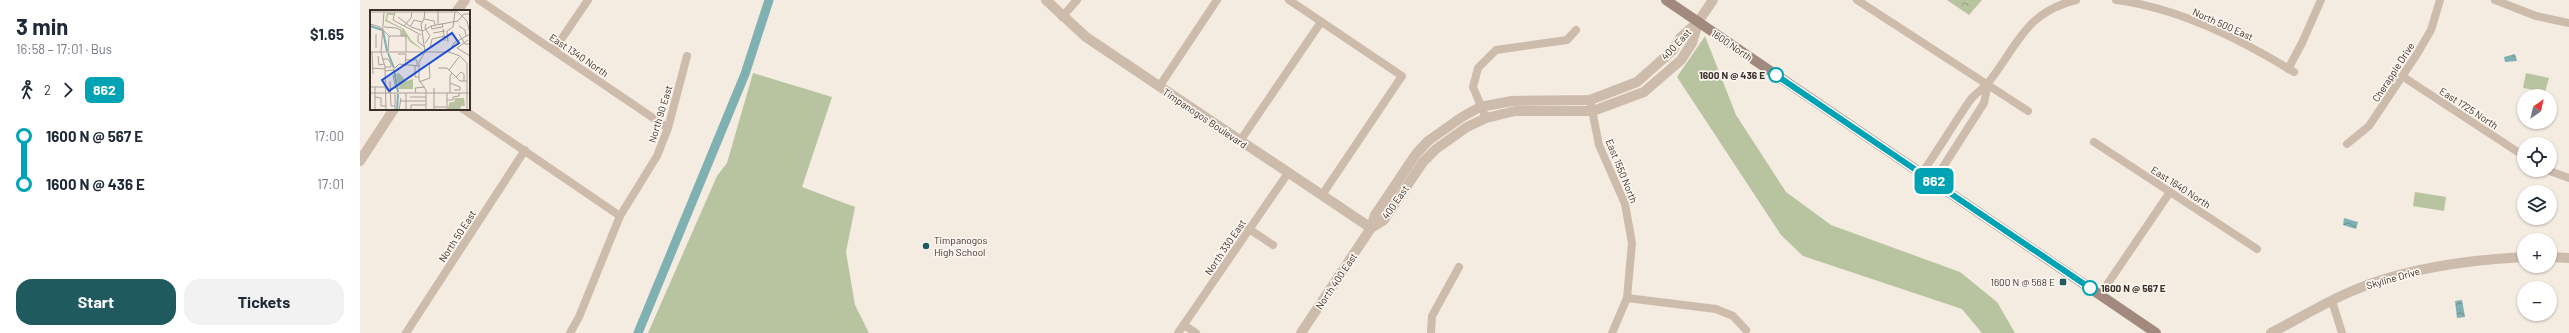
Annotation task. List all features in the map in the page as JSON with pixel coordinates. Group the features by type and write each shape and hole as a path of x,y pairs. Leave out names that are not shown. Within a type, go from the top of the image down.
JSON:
{"main road":[{"name":"1600 North","path":"1666,0 2156,333"}],"street":[{"path":"458,10 465,0"},
{"name":"East 1340 North","path":"479,0 668,128"},
{"path":"554,50 588,0"},
{"name":"Timpanogos Boulevard","path":"1046,0 1062,17 1086,37 1371,228"},
{"path":"1062,17 1077,0"},
{"path":"1159,87 1217,0"},
{"path":"1289,0 1402,76 1322,195"},
{"name":"400 East","path":"1371,228 1375,215 1416,154 1428,141 1462,117 1480,107 1512,101 1590,100 1637,82 1672,51 1681,37 1698,22 1713,0"},
{"path":"1922,173 1971,99 1988,84 2022,32 2031,23 2054,7 2076,0"},
{"name":"North 500 East","path":"2116,0 2138,3 2196,22 2228,36 2291,70 2321,0"},
{"name":"Cherapple Drive","path":"2347,144 2369,126 2402,76 2431,30 2440,0"},
{"path":"2495,0 2536,16 2569,23"},
{"path":"1859,1 2028,111"},
{"path":"1240,141 1321,22"},
{"name":"400 East","path":"1371,228 1384,220 1423,162 1436,149 1467,127 1486,118 1515,111 1593,111 1644,92 1681,60 1692,43 1698,22"},
{"path":"1486,118 1480,107 1474,88 1478,68 1496,50 1567,40 1576,30"},
{"name":"North 90 East","path":"570,333 579,317 620,216 646,176 668,128 687,56"},
{"name":"East 1725 North","path":"2402,76 2517,151"},
{"path":"1934,181 1984,103 1988,84"},
{"name":"East 1550 North","path":"1590,100 1599,145 1622,197 1630,222 1632,243 1627,298 1612,333"},
{"path":"360,161 393,110"},
{"path":"465,110 620,216"},
{"name":"East 1640 North","path":"2094,142 2257,249"},
{"name":"North 50 East","path":"406,333 525,150"},
{"name":"North 330 East","path":"1178,333 1288,173"},
{"path":"2557,174 2569,178"},
{"path":"2100,295 2170,192"},
{"name":"North 400 East","path":"1301,333 1371,228"},
{"path":"1249,229 1273,245"},
{"path":"2557,257 2569,258 2569,254"},
{"name":"Skyline Drive","path":"2271,333 2332,301 2376,282 2432,267 2517,258"},
{"path":"1431,330 1432,316 1460,267"},
{"path":"1627,298 1716,309 1733,316 1746,330"},
{"path":"2332,301 2342,333"},
{"path":"1184,325 1196,333"}],"green space":[{"path":"1947,0 1982,0 1969,15"},
{"path":"1705,36 1736,115 1786,192 1831,225 1960,272 1997,302 2015,333 1982,333 1962,309 1803,256 1781,235 1677,77"},
{"path":"753,73 832,97 802,187 855,207 846,252 855,305 869,333 648,333 717,176 727,163"},
{"path":"2526,73 2549,78 2546,89 2523,88"},
{"path":"2415,192 2446,197 2444,211 2413,206"}],"water":[{"path":"2515,54 2517,61 2505,62 2504,57"},
{"path":"2344,218 2358,222 2356,229 2343,225"},
{"path":"2462,300 2465,317 2457,318 2455,301"}],"waterway":[{"path":"638,333 745,74 769,0"}],"bus line":[{"name":"862","path":"1776,75 2090,288"}],"place":[{"name":"1600 N @ 436 E","path":"1776,75"},
{"name":"Timpanogos High School","path":"926,246"},
{"name":"1600 N @ 568 E","path":"2063,282"},
{"name":"1600 N @ 567 E","path":"2090,288"}]}
